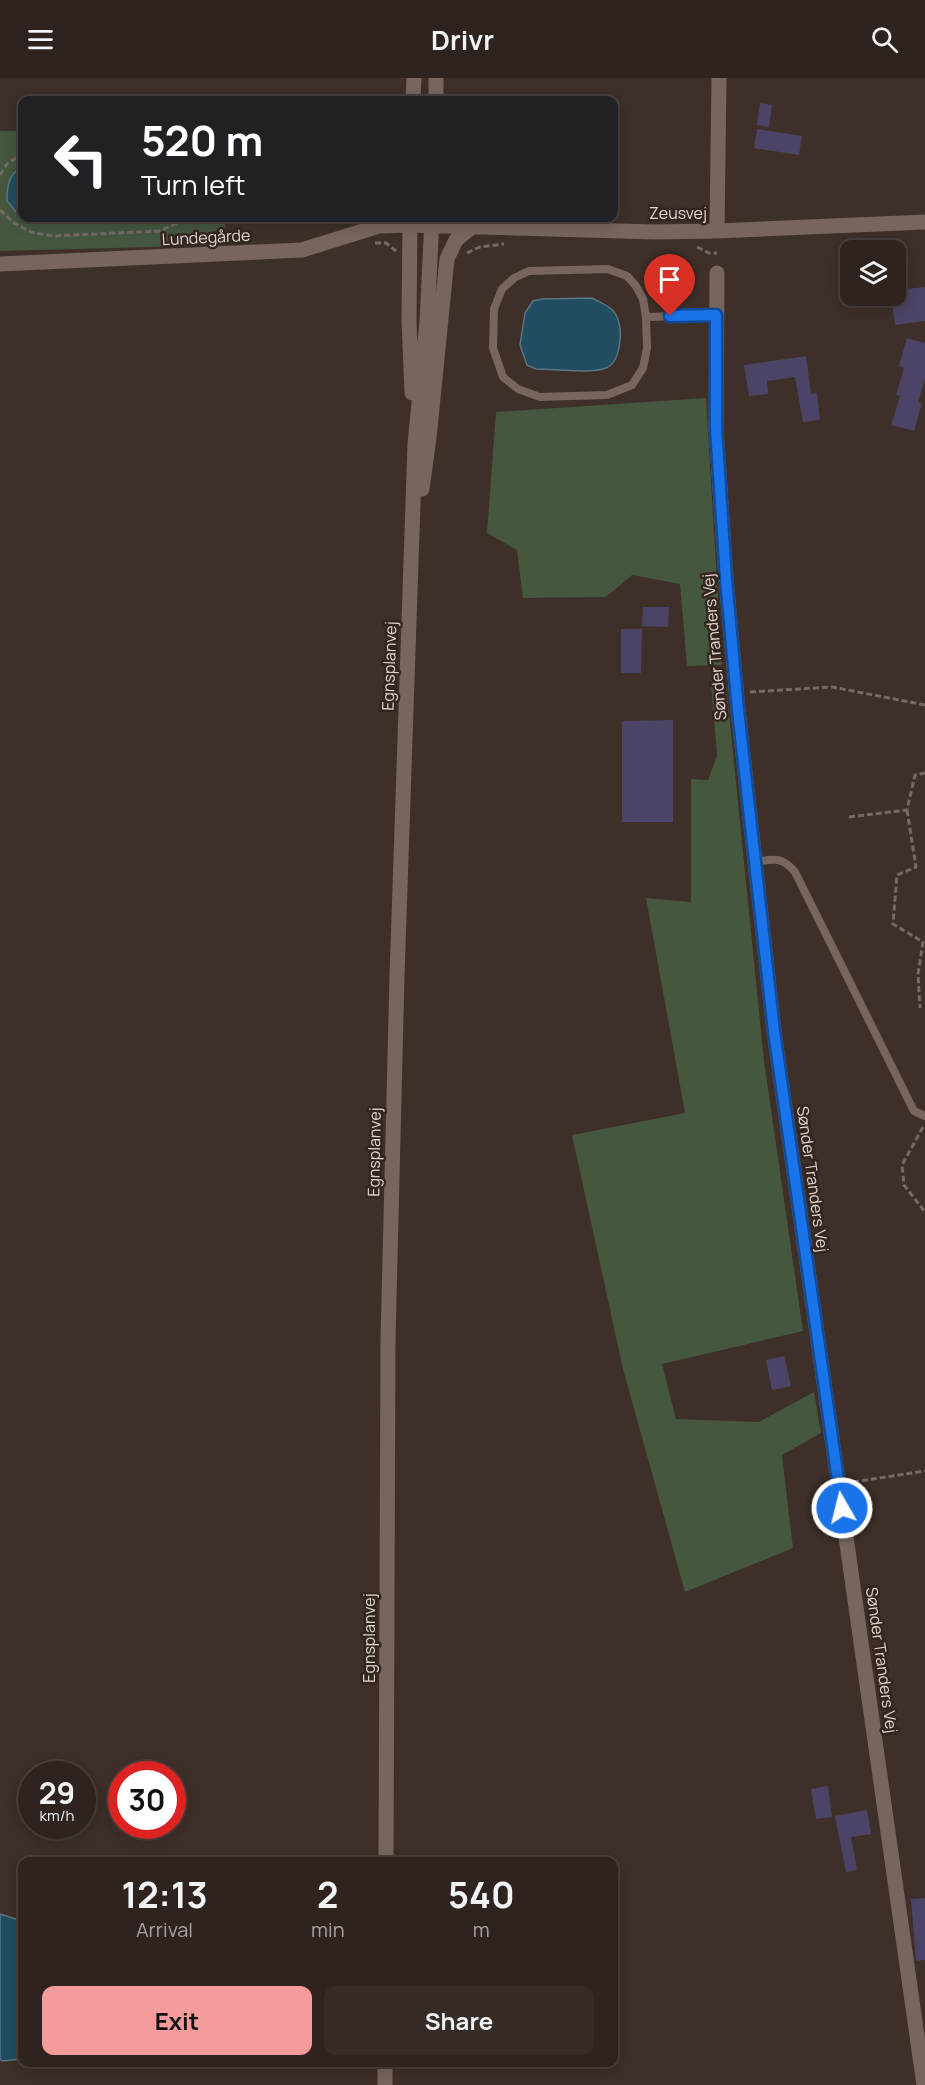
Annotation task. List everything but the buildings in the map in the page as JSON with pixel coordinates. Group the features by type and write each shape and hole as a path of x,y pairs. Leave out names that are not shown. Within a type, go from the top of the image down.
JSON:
{"street":[{"path":"413,96 414,78"},
{"path":"436,78 436,96"},
{"path":"717,231 719,78"},
{"name":"Lundegårde","path":"0,264 302,250 367,229 403,222"},
{"name":"Egnsplanvej","path":"410,222 409,321 415,444"},
{"name":"Egnsplanvej","path":"386,1857 388,1340 397,976 415,444 427,321 432,222"},
{"name":"Zeusvej","path":"439,222 472,227 619,232 717,231 925,222"},
{"path":"410,566 429,438 447,259 456,240 472,227"},
{"name":"Sønder Tranders Vej","path":"717,273 717,440 726,579 736,693 774,1031 924,2085"},
{"path":"385,2067 385,2085"}],"lane":[{"path":"608,269 627,276 643,299 646,317 647,348 643,368 632,385 607,395 540,397 518,389 503,377 493,348 494,309 502,289 514,278 529,271 608,269"},
{"path":"646,317 716,315"},
{"path":"755,862 775,859 788,864 795,872 914,1111 925,1116"}],"path":[{"path":"0,175 7,164 18,157"},
{"path":"0,210 14,223 31,232 53,236 159,231 180,222"},
{"path":"367,229 370,243 386,243 396,252 399,273 410,274"},
{"path":"463,258 466,253 480,247 513,244"},
{"path":"696,247 709,253 717,253"},
{"path":"736,693 832,687 925,705"},
{"path":"920,1008 918,974 923,942 893,924 897,874 916,867 907,810 915,775 925,773"},
{"path":"849,817 907,810"},
{"path":"925,1124 902,1165 904,1185 925,1212"},
{"path":"838,1484 925,1471"}],"green space":[{"path":"0,131 18,131 18,170 11,177 7,201 18,213 18,222 225,222 226,245 0,251"},
{"path":"706,398 722,665 687,666 680,584 632,575 606,597 523,598 517,550 487,533 496,412"},
{"path":"711,683 726,683 764,1061 803,1331 662,1364 676,1419 759,1422 814,1392 821,1433 782,1455 793,1548 685,1592 623,1369 572,1135 685,1113 646,898 691,902 691,779 708,780 717,756"}],"water":[{"path":"17,170 18,214 7,201 8,186"},
{"path":"592,298 613,311 619,323 618,353 611,365 600,370 582,371 536,369 527,365 520,345 525,313 533,301"},
{"path":"0,1914 18,1920 18,2059 2,2061 0,2059"}],"route":[{"path":"670,316 716,315 716,428 738,710 774,1031 842,1508"}]}
